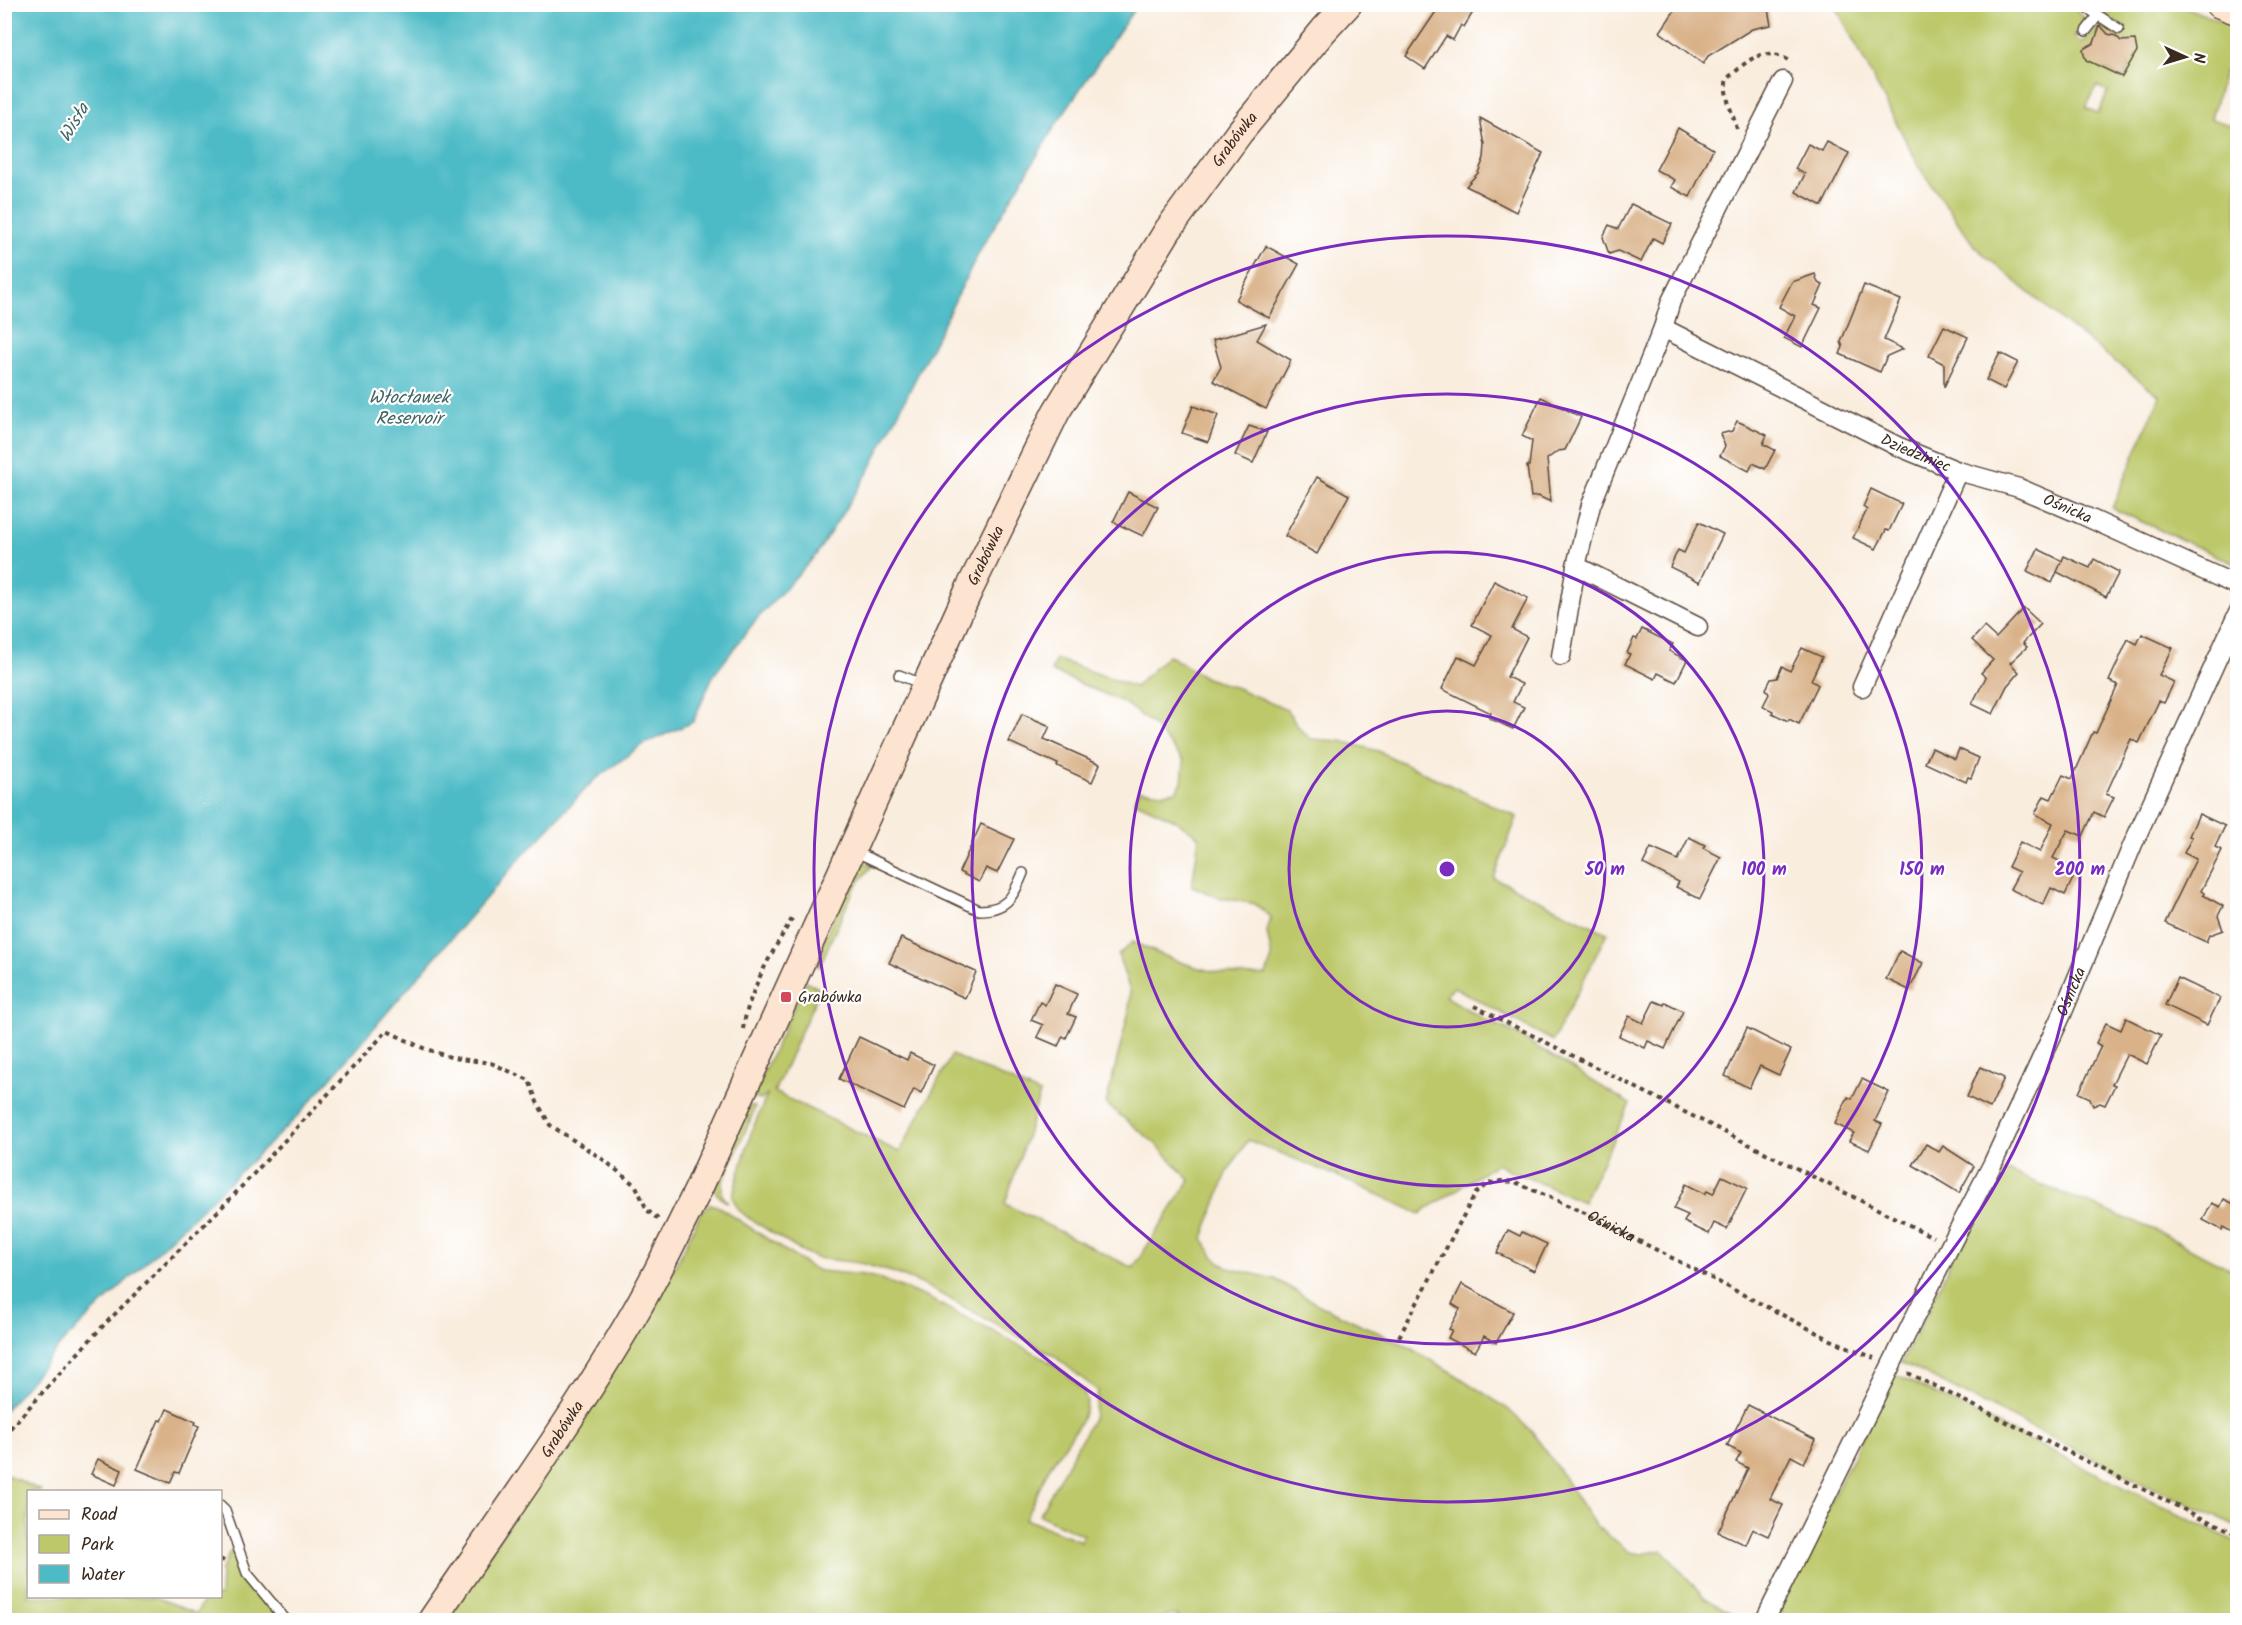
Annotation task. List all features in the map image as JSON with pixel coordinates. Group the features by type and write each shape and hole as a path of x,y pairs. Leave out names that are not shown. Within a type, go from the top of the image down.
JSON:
{"street":[{"name":"Grabówka","path":"432,1620 552,1443 633,1316 679,1229 991,543 1056,412 1168,230 1239,133 1348,4"},
{"path":"2219,4 2238,10"},
{"path":"1561,656 1576,566 1592,506 1663,328 1671,301 1783,81"},
{"name":"Dziedziniec","path":"1663,328 1897,446 1958,471 1862,687"},
{"name":"Ośnicka","path":"1958,471 2019,488 2238,586"},
{"path":"1576,566 1698,627"},
{"name":"Ośnicka","path":"1765,1620 1992,1165 2062,1014 2133,844 2238,613"}],"lane":[{"path":"2081,4 2097,17 2119,29"},
{"path":"2086,30 2097,17"},
{"path":"899,675 926,686"},
{"path":"851,850 979,910 993,910 1005,904 1015,892 1023,873"},
{"path":"222,1507 247,1573 286,1620"}],"path":[{"path":"742,1033 746,1012 773,950 795,914"},
{"path":"1474,1006 1950,1246"},
{"path":"4,1435 99,1330 230,1199 387,1031 423,1048 453,1058 491,1063 529,1080 550,1125 604,1160 636,1186 647,1210 662,1222 679,1229"},
{"name":"Ośnicka","path":"1400,1337 1475,1194 1487,1184 1501,1181 1515,1182 1586,1213 1831,1340 1891,1365"},
{"path":"1891,1365 2238,1534"}],"green space":[{"path":"1835,5 2071,5 2083,16 2083,25 2074,37 2082,43 2098,27 2107,28 2120,37 2126,29 2091,5 2179,5 2237,27 2237,75 2224,72 2211,119 2237,127 2237,565 2112,508 2160,396 2070,327 1975,247 1920,168","holes":["2109,56 2129,66 2123,78 2103,68","2097,86 2108,92 2098,113 2086,108"]},
{"path":"1168,655 1206,678 1237,688 1287,710 1300,729 1311,739 1341,741 1378,751 1517,817 1494,878 1607,933 1553,1041 1454,987 1445,996 1482,1018 1513,1032 1630,1104 1583,1202 1496,1164 1420,1214 1337,1176 1248,1140 1227,1173 1203,1238 1213,1256 1228,1268 1275,1279 1317,1304 1405,1345 1508,1409 1531,1431 1595,1525 1630,1552 1642,1554 1662,1550 1705,1598 1743,1620 1173,1620 1178,1617 1176,1615 1162,1617 1159,1620 446,1620 664,1287 701,1212 711,1204 810,1267 820,1271 881,1279 928,1298 1037,1354 1065,1372 1084,1391 1087,1403 1081,1422 1049,1468 1025,1519 1081,1541 1083,1535 1039,1515 1093,1418 1098,1391 1053,1355 922,1284 860,1263 816,1258 796,1248 747,1217 739,1210 732,1197 752,1130 768,1093 761,1100 752,1097 806,981 820,989 774,1092 899,1152 952,1055 1040,1094 1005,1204 1133,1268 1190,1180 1156,1144 1106,1104 1129,1011 1130,991 1118,955 1133,942 1197,968 1248,976 1266,975 1272,958 1267,932 1271,917 1255,904 1217,897 1192,886 1199,837 1175,820 1134,801 1140,790 1163,793 1176,791 1182,782 1184,761 1153,725 1123,702 1051,671 1056,659 1135,687"},
{"path":"860,860 872,866 855,887 819,967 814,962"},
{"path":"749,1105 755,1107 722,1183 722,1195 728,1203 720,1198 715,1190 718,1173"},
{"path":"2007,1171 2155,1230 2237,1273 2237,1526 2138,1481 1901,1362 1927,1314 1962,1235 1996,1177"},
{"path":"1893,1373 2237,1542 2237,1620 1774,1620"},
{"path":"5,1474 40,1490 27,1490 27,1598 158,1598 196,1614 205,1598 222,1598 222,1568 230,1552 234,1554 242,1574 281,1620 5,1620"}],"water":[{"name":"Włocławek Reservoir","path":"5,4 1137,5 1055,126 983,245 869,471 816,555 755,621 713,676 693,722 642,745 592,782 517,862 298,1116 64,1341 5,1410"}],"building":[{"path":"1441,4 1478,4 1464,27 1461,25 1453,40 1446,36 1425,69 1406,56"},
{"path":"1679,4 1767,4 1771,25 1752,29 1708,56 1703,64 1660,32"},
{"path":"2100,25 2108,34 2116,36 2121,41 2135,40 2137,51 2122,77 2086,60 2083,49 2094,43"},
{"path":"1480,118 1543,153 1516,212 1466,186 1478,173 1484,158 1485,145"},
{"path":"1678,128 1713,149 1690,197 1671,187 1675,180 1656,170"},
{"path":"1827,142 1849,153 1822,206 1796,192 1805,174 1795,169 1808,144 1822,151"},
{"path":"1631,204 1672,224 1662,243 1653,238 1641,262 1618,251 1609,254 1603,237 1609,225 1618,229"},
{"path":"1266,246 1299,264 1269,318 1236,300"},
{"path":"1815,274 1818,283 1823,285 1814,305 1821,308 1802,347 1784,338 1795,316 1779,307 1792,282"},
{"path":"1864,285 1901,300 1884,340 1903,349 1887,356 1880,372 1840,354 1843,347 1841,342"},
{"path":"1266,324 1257,340 1291,360 1266,409 1213,381 1221,367 1213,340"},
{"path":"1944,326 1968,337 1944,387 1944,364 1929,356"},
{"path":"2000,353 2018,362 2004,389 1986,380"},
{"path":"1541,397 1581,417 1565,450 1558,451 1547,459 1551,502 1538,496 1531,497 1527,466 1529,466 1532,441 1522,436"},
{"path":"1193,406 1218,415 1208,442 1182,433"},
{"path":"1737,421 1767,435 1763,444 1775,450 1765,469 1753,463 1749,471 1720,456 1725,446 1720,434 1732,431"},
{"path":"1249,426 1267,432 1253,463 1235,455"},
{"path":"1317,477 1349,495 1317,554 1285,536"},
{"path":"1871,489 1902,504 1889,531 1886,530 1876,549 1853,538 1867,510 1863,507"},
{"path":"1128,492 1158,507 1143,536 1113,522"},
{"path":"1699,522 1723,534 1700,582 1670,567 1678,550 1684,553"},
{"path":"2038,549 2062,561 2064,556 2090,568 2094,559 2119,572 2106,597 2057,572 2061,563 2052,583 2027,571"},
{"path":"1494,581 1528,598 1512,629 1527,637 1507,677 1522,684 1513,702 1524,707 1513,729 1489,718 1491,713 1442,689 1458,656 1476,665 1492,635 1472,625"},
{"path":"2024,608 2041,624 2023,643 2027,647 2010,663 2019,672 2007,686 1993,714 1972,704 1986,677 1981,673 1993,660 1972,640 1984,627 1996,638"},
{"path":"1642,629 1673,644 1669,651 1687,660 1676,682 1658,673 1655,679 1625,664 1634,638 1637,639"},
{"path":"2142,634 2173,648 2159,675 2174,682 2164,703 2159,701 2139,743 2131,739 2106,794 2114,797 2104,817 2094,812 2083,836 2068,830 2053,858 2077,870 2065,895 2051,888 2043,905 2010,889 2019,872 2008,867 2020,842 2040,852 2053,823 2035,814 2044,796 2051,799 2063,775 2072,779 2118,685 2109,681 2128,639 2137,644"},
{"path":"1802,648 1822,657 1811,680 1818,685 1799,724 1772,713 1773,711 1763,706 1769,694 1766,689 1771,679 1777,678 1782,666 1790,671"},
{"path":"1022,714 1050,726 1044,739 1100,764 1092,782 1009,742"},
{"path":"1932,748 1955,759 1959,749 1979,758 1971,778 1968,777 1966,782 1925,763"},
{"path":"2199,814 2225,826 2215,847 2222,850 2201,891 2203,895 2223,906 2218,916 2223,930 2209,935 2206,942 2165,923 2196,859 2184,853"},
{"path":"981,824 1014,839 997,873 986,868 979,882 959,872"},
{"path":"1689,837 1705,845 1703,848 1721,857 1700,899 1676,887 1679,882 1643,864 1651,848 1678,860"},
{"path":"901,938 976,972 965,998 889,963"},
{"path":"1900,951 1923,963 1909,990 1886,979"},
{"path":"2178,978 2220,998 2207,1025 2165,1005"},
{"path":"1055,984 1077,994 1068,1014 1076,1017 1066,1038 1063,1036 1058,1046 1037,1037 1043,1025 1031,1020 1040,1002 1045,1005"},
{"path":"1654,1001 1664,1005 1665,1002 1683,1011 1665,1049 1648,1041 1645,1048 1619,1036 1629,1016 1643,1023"},
{"path":"2126,1018 2161,1035 2147,1064 2127,1054 2112,1084 2115,1085 2105,1105 2100,1103 2093,1106 2090,1098 2079,1093 2101,1046 2096,1043 2106,1023 2121,1030"},
{"path":"1747,1028 1791,1050 1779,1075 1760,1066 1749,1088 1725,1076"},
{"path":"859,1037 907,1060 910,1053 934,1065 921,1093 914,1089 904,1110 839,1079"},
{"path":"1981,1067 2004,1078 1990,1108 1967,1097"},
{"path":"1862,1079 1889,1092 1875,1121 1882,1124 1869,1150 1849,1141 1854,1133 1835,1124 1848,1097 1852,1099"},
{"path":"1926,1144 1939,1152 1943,1146 1974,1166 1959,1193 1913,1165"},
{"path":"1722,1176 1747,1188 1727,1229 1714,1223 1709,1234 1684,1222 1688,1215 1674,1209 1686,1184 1705,1194 1707,1191 1713,1194"},
{"path":"2224,1199 2238,1206 2238,1235 2203,1220 2212,1203 2220,1207"},
{"path":"1508,1230 1520,1236 1522,1232 1547,1244 1534,1271 1497,1253"},
{"path":"1462,1284 1513,1312 1496,1343 1484,1336 1475,1352 1448,1338 1452,1330 1449,1329 1460,1309 1452,1304"},
{"path":"1748,1405 1816,1440 1804,1463 1791,1456 1770,1499 1783,1505 1768,1536 1753,1529 1746,1545 1718,1532 1748,1468 1736,1462 1741,1453 1727,1446"},
{"path":"167,1409 196,1422 195,1424 199,1426 179,1473 175,1472 170,1483 137,1469 159,1420 162,1421"},
{"path":"98,1459 122,1470 116,1485 91,1474"}],"place":[{"name":"Grabówka","path":"786,997"}],"water label":[{"name":"Wisła","path":"75,123"}]}
